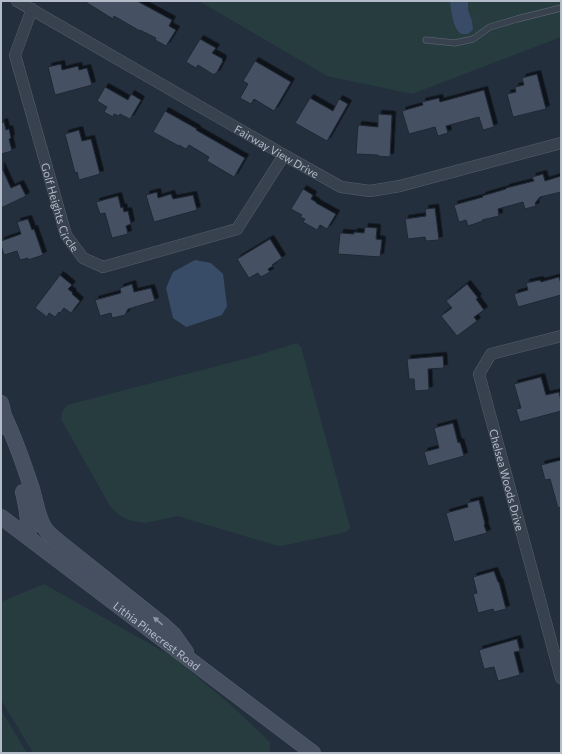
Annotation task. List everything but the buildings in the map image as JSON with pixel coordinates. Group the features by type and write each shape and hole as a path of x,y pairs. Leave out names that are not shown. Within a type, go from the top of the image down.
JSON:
{"main road":[{"path":"3,410 19,450 45,530 162,624 174,635 191,662"},
{"path":"3,410 27,510 29,525 28,538"},
{"name":"Lithia Pinecrest Road","path":"1,517 312,753"}],"street":[{"name":"Fairway View Drive","path":"18,1 284,155 341,186 370,191 400,186 561,143"},
{"name":"Golf Heights Circle","path":"32,9 15,55 66,236 84,258 103,267 237,229 284,155"},
{"name":"Chelsea Woods Drive","path":"561,336 491,354 479,374 561,678"}],"lane":[{"path":"426,40 455,43 473,39 490,27 561,8"}],"green space":[{"path":"199,1 561,1 561,37 412,94 327,76"},
{"path":"297,343 301,347 349,523 350,528 347,531 281,546 177,516 146,523 132,521 115,512 110,506 61,419 62,412 67,405 248,358"},
{"path":"44,584 173,657 230,704 270,742 270,753 33,753 1,700 1,604 3,601"},
{"path":"1,710 27,753 1,753"}],"water":[{"path":"450,1 468,1 468,10 472,21 473,30 468,34 462,34 456,29"},
{"path":"195,260 211,263 223,274 227,306 222,315 186,327 173,318 166,288 173,272"}]}
